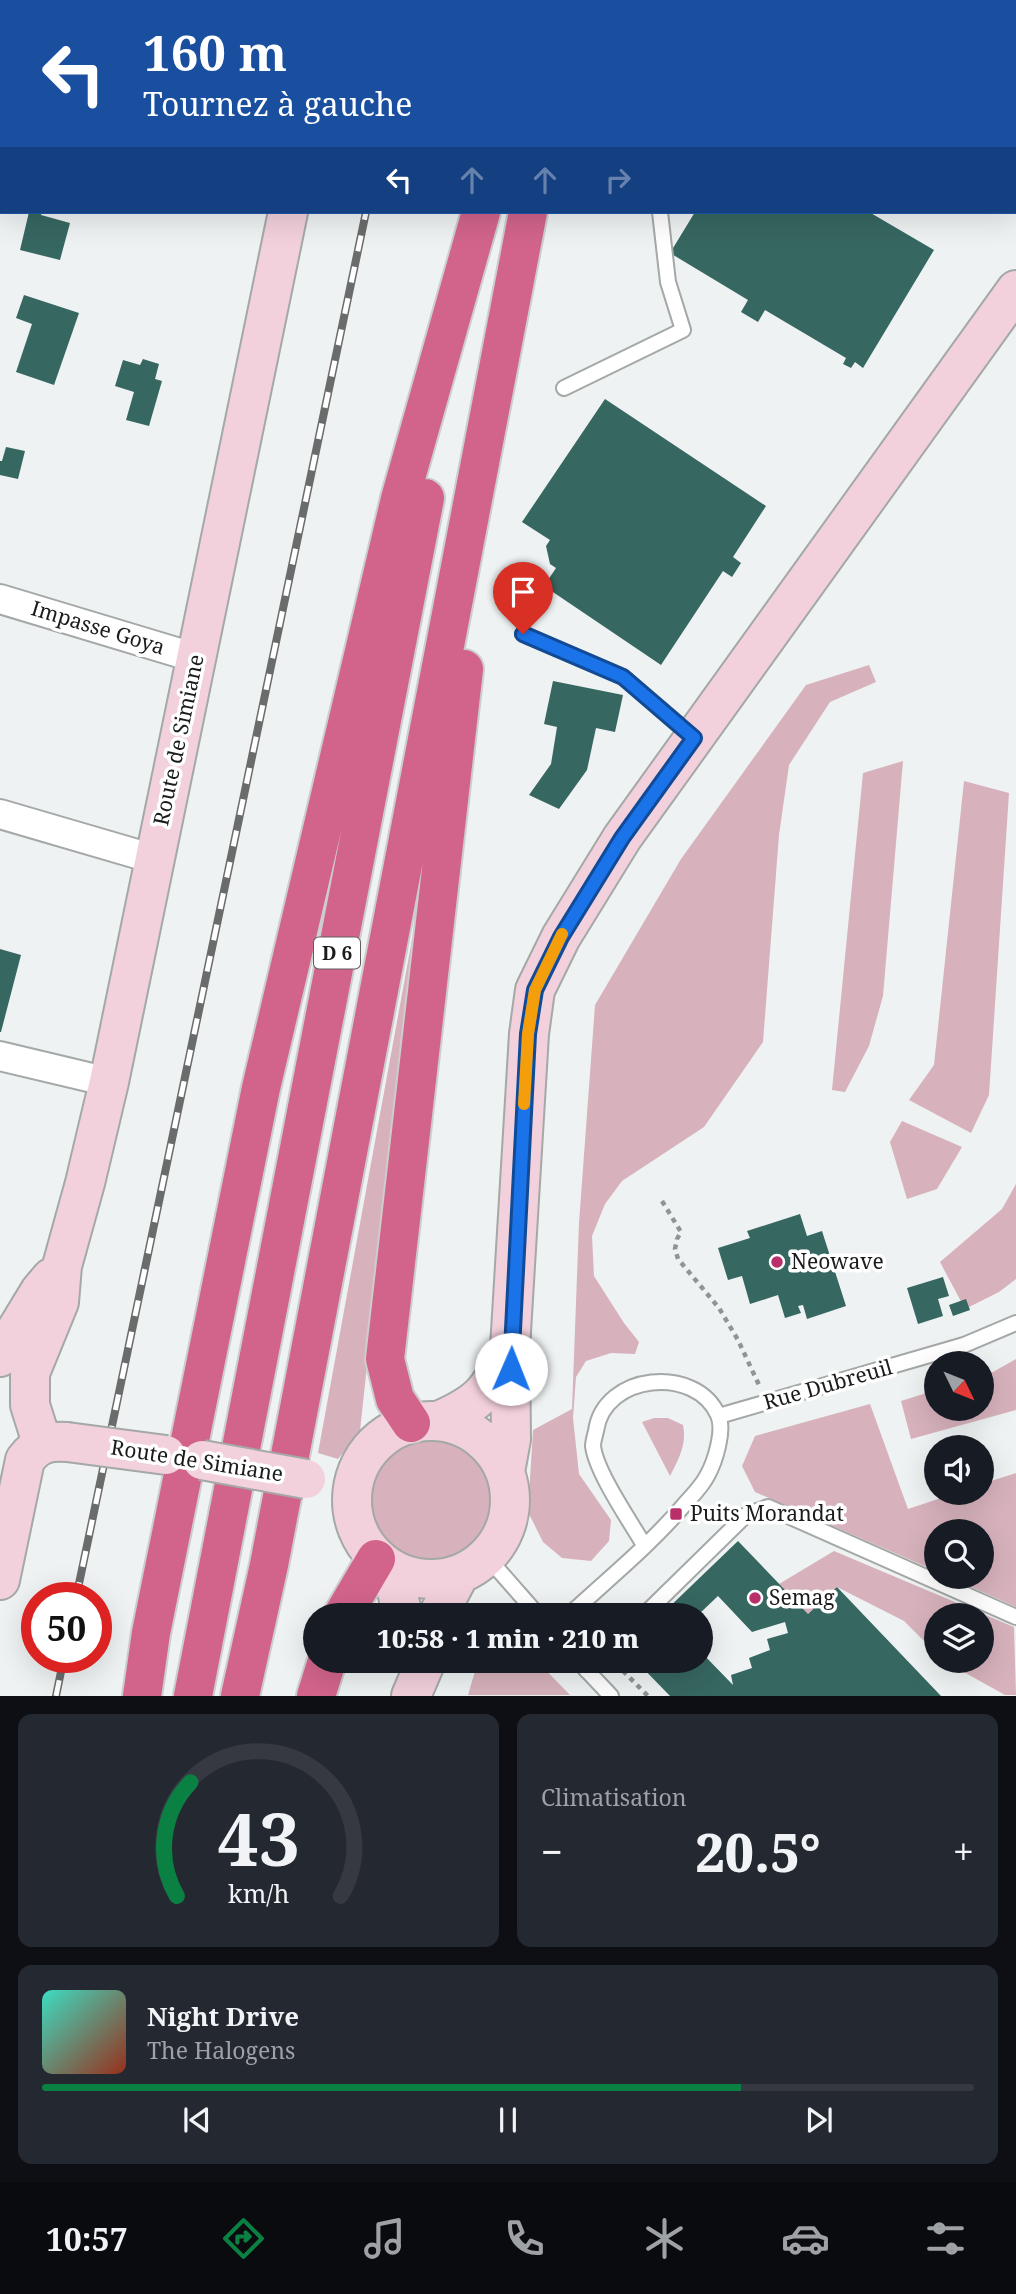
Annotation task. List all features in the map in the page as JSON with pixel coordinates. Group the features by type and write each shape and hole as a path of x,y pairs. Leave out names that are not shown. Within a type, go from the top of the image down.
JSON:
{"highway":[{"path":"142,1696 151,1633 185,1457 261,1088 397,512 482,214"},
{"name":"D 6","path":"192,1696 483,214"},
{"path":"424,1422 396,1399 385,1359 458,704 526,270 530,214"},
{"name":"D 6","path":"240,1696 269,1565 530,214"},
{"path":"352,1603 383,1564"},
{"path":"316,1696 323,1673"}],"main road":[{"name":"Route de Simiane","path":"0,1357 23,1323 59,1302 62,1266 85,1183 108,1082 288,214"},
{"path":"447,1603 473,1566 504,1531 510,1502 505,1472 510,1439 510,1348 528,1034 535,990 561,937 622,838 1016,290"},
{"name":"Route de Simiane","path":"23,1323 30,1373 33,1447 185,1457 352,1487"},
{"path":"398,1603 383,1564 360,1538 352,1513 352,1487 363,1458 383,1436 466,1409 492,1385 510,1348"},
{"path":"424,1422 467,1429 490,1447 505,1472"},
{"path":"0,1580 7,1514 33,1447"},
{"path":"383,1564 424,1580 473,1566"},
{"path":"407,1673 410,1696"},
{"path":"410,1696 421,1673"}],"street":[{"name":"Impasse Goya","path":"0,599 196,658"},
{"path":"0,814 155,859"},
{"path":"0,1056 108,1082"}],"lane":[{"path":"564,388 683,330 668,282 660,214"},
{"path":"523,634 623,677 694,738"},
{"name":"Rue Dubreuil","path":"719,1416 964,1345 1016,1323"},
{"path":"582,1603 644,1545 676,1514 707,1478 719,1449 719,1416 704,1398 682,1385 654,1381 631,1387 613,1397 597,1420 593,1446 601,1470 644,1545"},
{"path":"656,1603 746,1515 768,1507 1016,1617"},
{"path":"473,1566 522,1603"},
{"path":"594,1673 611,1696"}],"path":[{"path":"662,1201 681,1232 675,1249 678,1259 719,1308 738,1340 767,1403"},
{"path":"625,1673 648,1696"}],"shaded area":[{"path":"869,665 876,682 830,702 789,765 779,835 763,1042 704,1127 622,1181 605,1204 592,1236 594,1276 639,1342 635,1354 611,1353 586,1361 576,1377 573,1418 579,1474 611,1520 609,1541 591,1561 562,1558 543,1542 528,1512 533,1430 572,1409 579,1223 595,1005 681,859 806,685"},
{"path":"903,761 883,996 869,1046 845,1092 832,1090 863,773"},
{"path":"964,781 1009,793 989,1095 971,1133 909,1100 934,1065"},
{"path":"413,934 360,1431 338,1459 318,1453"},
{"path":"902,1121 962,1147 937,1189 907,1199 890,1142"},
{"path":"1016,1184 1016,1279 999,1292 965,1309 940,1262 1002,1209"},
{"path":"1016,1359 1016,1410 994,1416 994,1371"},
{"path":"924,1394 924,1421 976,1421 911,1439 901,1401"},
{"path":"870,1404 908,1509 924,1504 994,1505 994,1480 1016,1473 1016,1607 976,1589 994,1589 994,1519 924,1519 924,1566 755,1492 742,1466 755,1436"},
{"path":"654,1418 668,1418 683,1425 683,1445 670,1476 642,1422"},
{"path":"431,1439 455,1444 475,1458 489,1478 494,1502 489,1526 475,1546 455,1560 431,1565 407,1560 387,1546 373,1526 368,1502 373,1478 387,1458 407,1444"},
{"path":"834,1551 957,1603 924,1603 924,1641 904,1621 837,1587 808,1614 779,1584"},
{"path":"994,1619 1014,1627 1016,1695 1005,1695 966,1673 994,1673"},
{"path":"474,1673 549,1673 570,1695 468,1695"}],"building":[{"path":"29,214 41,214 70,223 60,260 20,250"},
{"path":"694,214 872,214 934,250 863,368 855,362 851,368 843,364 846,358 765,310 758,322 741,312 748,300 670,253"},
{"path":"24,295 79,313 54,385 16,372 32,324 16,318"},
{"path":"143,359 159,364 155,379 162,381 149,426 126,420 134,392 115,386 123,360 140,365"},
{"path":"605,399 766,506 733,557 741,563 732,577 723,571 661,665 544,586 556,568 550,564 546,546 550,540 522,522"},
{"path":"6,447 25,451 18,479 0,475 0,461"},
{"path":"553,681 623,695 615,732 596,728 587,770 559,809 529,795 551,764 557,727 544,724"},
{"path":"0,949 21,955 1,1032 0,1032"},
{"name":"Neowave","path":"800,1214 807,1236 822,1231 846,1306 807,1319 803,1305 798,1306 801,1313 785,1318 778,1295 750,1304 742,1276 728,1280 718,1248 750,1238 747,1231"},
{"path":"943,1277 949,1296 938,1299 943,1316 918,1324 907,1288"},
{"path":"966,1299 970,1310 953,1316 949,1305"},
{"path":"738,1541 808,1614 837,1587 941,1696 670,1696 648,1673 713,1673 713,1664 733,1685 731,1675 752,1668 749,1658 770,1650 767,1639 788,1633 785,1622 752,1632 718,1596 711,1603 673,1603"}],"railway":[{"path":"79,1582 366,214"},
{"path":"56,1696 61,1673"}],"slow traffic":[{"path":"524,1104 528,1034 535,990 562,934"}],"place":[{"name":"Neowave","path":"777,1262"},
{"name":"Puits Morandat","path":"676,1514"},
{"name":"Semag","path":"755,1598"}],"route":[{"path":"511,1369 528,1034 535,990 561,937 622,838 694,738 623,677 523,634"}]}
